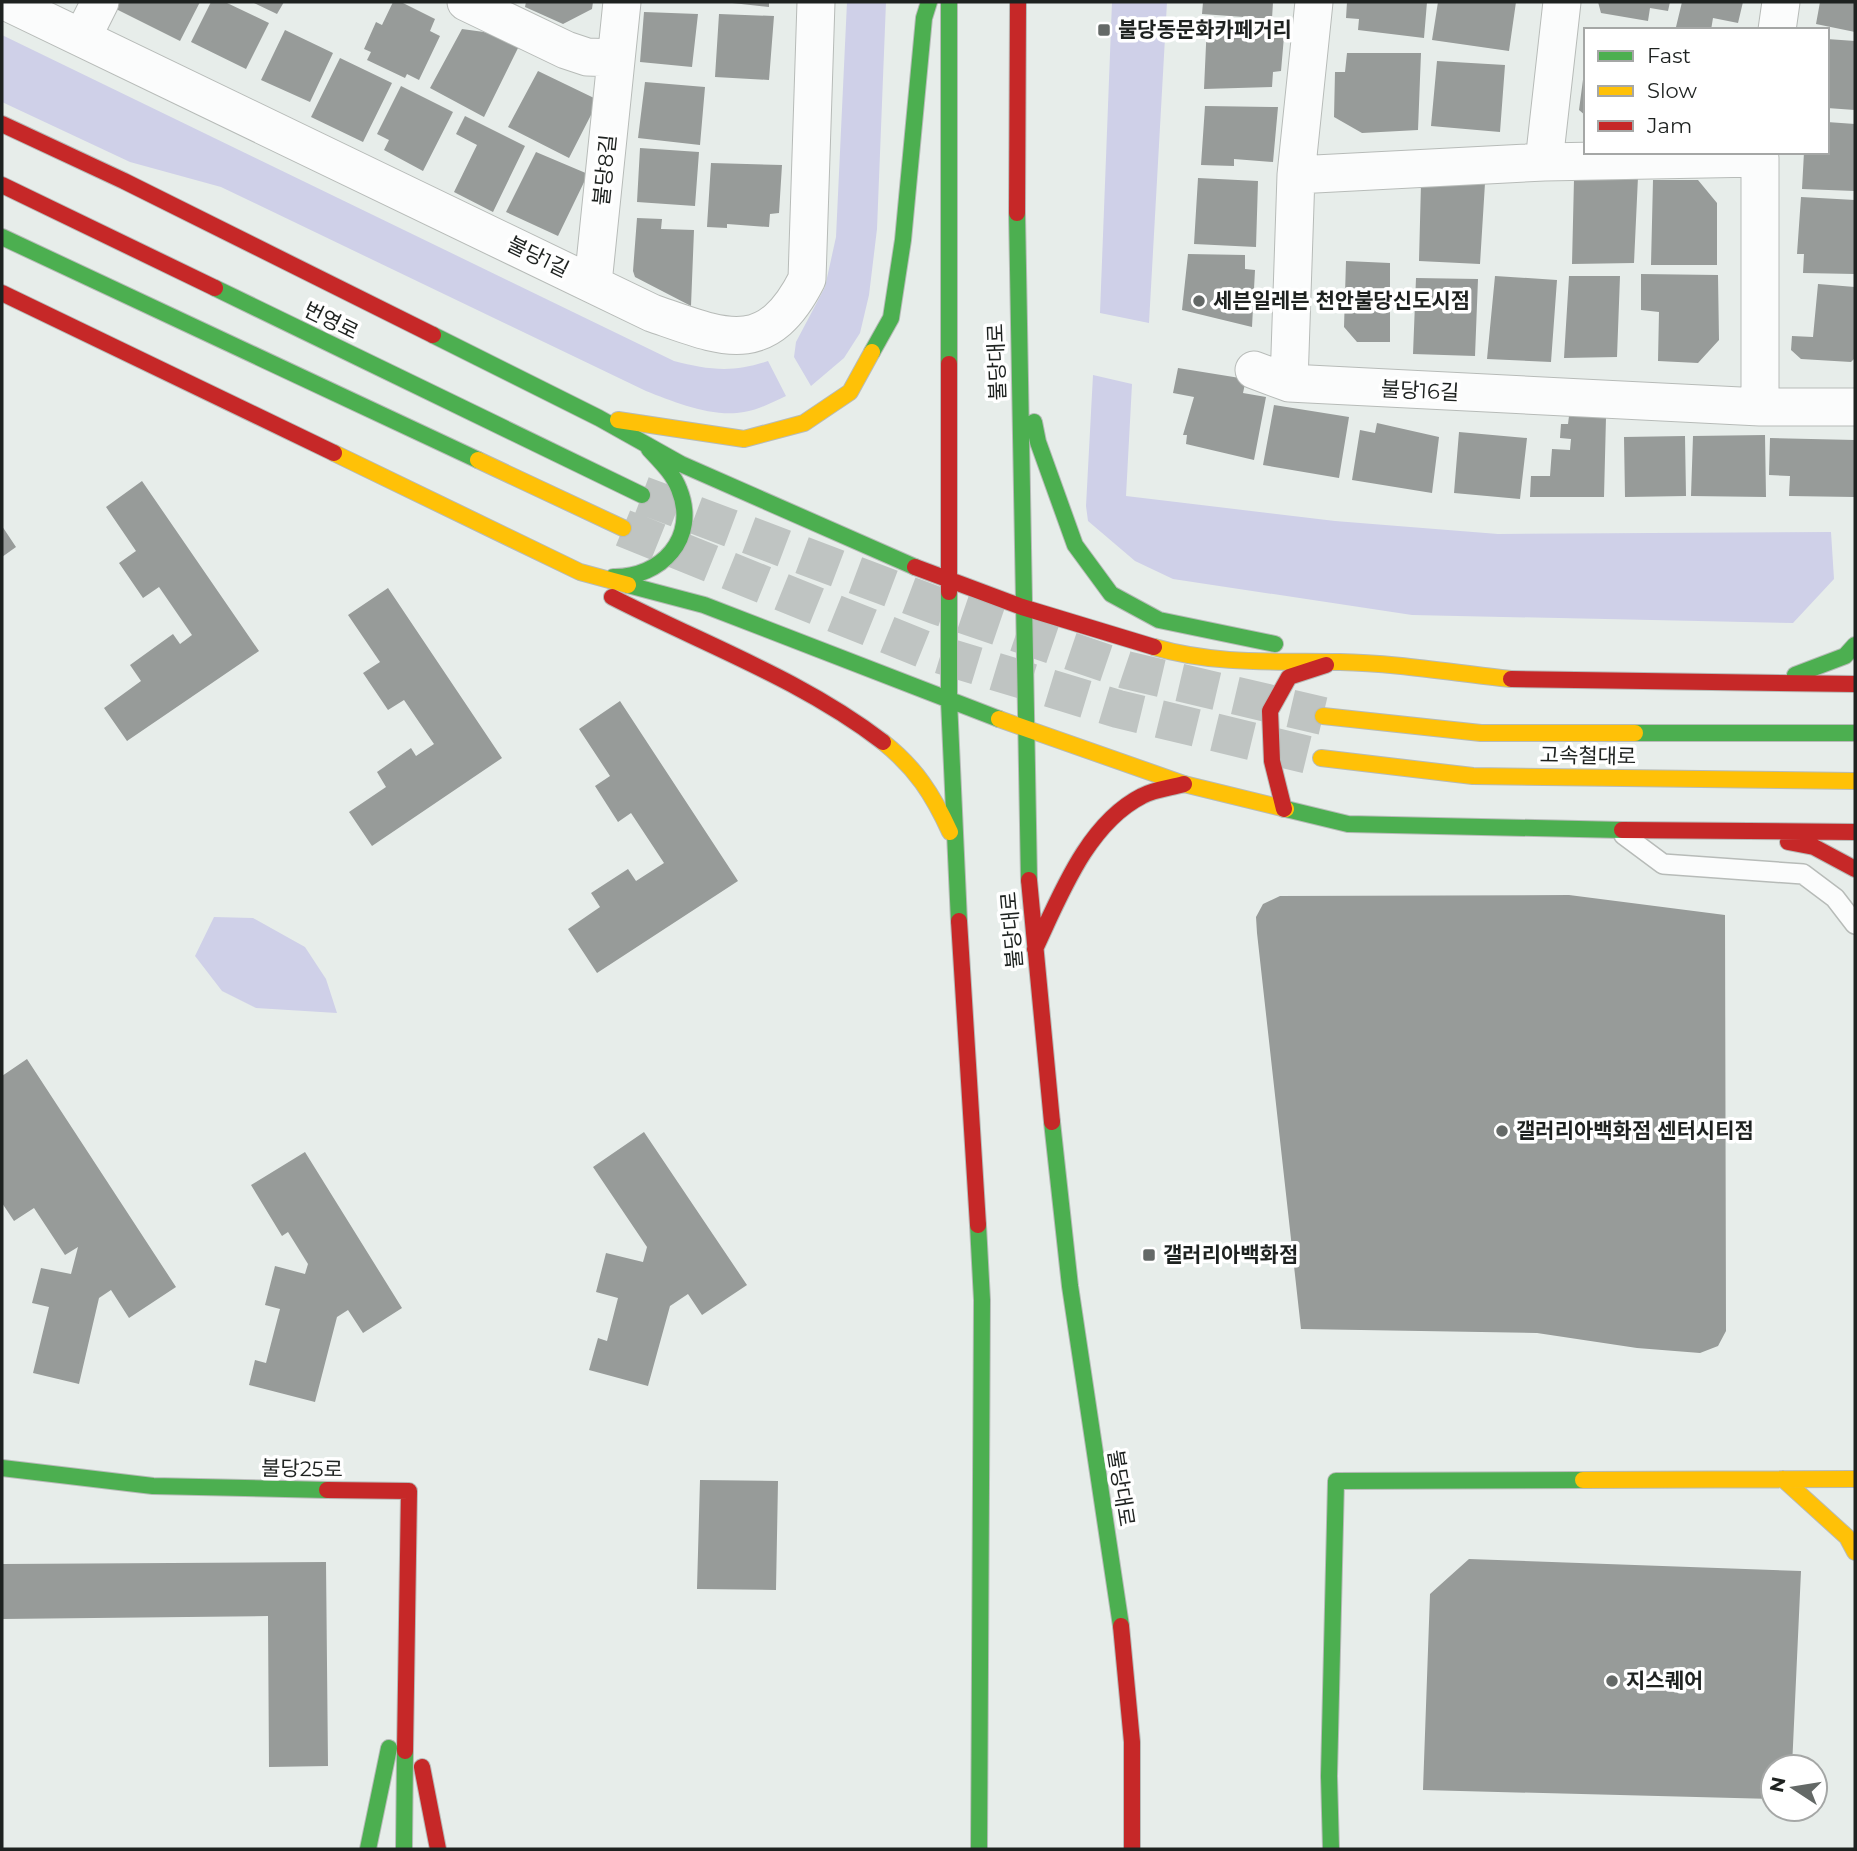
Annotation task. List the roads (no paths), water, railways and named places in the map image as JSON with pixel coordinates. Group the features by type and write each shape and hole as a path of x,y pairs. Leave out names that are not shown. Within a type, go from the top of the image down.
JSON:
{"main road":[{"path":"599,418 744,439 804,424 850,392 891,318 903,240 924,18 929,2"},
{"path":"949,2 950,701 955,850 981,1252 979,1849"},
{"name":"불당대로","path":"1018,2 1017,323 1022,727 1034,951 1070,1286 1122,1631 1132,1742 1132,1849"},
{"path":"2,124 124,181 599,418 643,444 821,528 950,582 1022,607 1185,656 1264,663 1342,662 1534,681 1855,684"},
{"name":"번영로","path":"2,185 642,495"},
{"path":"2,237 623,528"},
{"path":"2,293 580,572 704,605 950,701 1184,784 1348,824 1749,833 1855,832"},
{"path":"1017,323 1038,442 1075,545 1111,594 1158,620 1244,636 1342,662"},
{"path":"580,572 632,579 653,573 675,547 683,528 682,497 666,467 643,444"},
{"path":"580,572 613,598 798,686 869,728 922,780 945,813 955,850"},
{"path":"1774,684 1845,656 1855,645"},
{"path":"1284,809 1272,761 1270,712 1289,677 1307,669 1342,662"},
{"name":"고속철대로","path":"1323,716 1481,733 1855,733"},
{"name":"고속철대로","path":"1321,758 1473,776 1855,781"},
{"path":"1034,951 1065,886 1102,828 1140,796 1184,784"},
{"path":"1749,833 1814,847 1855,869"},
{"name":"불당25로","path":"2,1468 36,1475 178,1488 409,1491 408,1685"},
{"path":"1783,1479 1847,1536 1855,1552"},
{"path":"1331,1849 1329,1763 1336,1481 1855,1479"},
{"path":"368,1849 386,1757 408,1685"},
{"path":"404,1849 408,1685"},
{"path":"408,1685 438,1849"}],"street":[{"name":"불당1길","path":"7,2 652,313 722,337 766,330 793,307 807,279 817,2"},
{"path":"82,38 100,2"},
{"path":"466,2 566,50 587,57 616,58"},
{"name":"불당8길","path":"593,283 622,2"},
{"path":"1289,383 1296,175 1314,2"},
{"path":"1545,162 1562,2"},
{"path":"1777,28 1781,2"},
{"path":"1296,175 1545,162 1760,155 1760,407"},
{"name":"불당16길","path":"1254,370 1289,383 1760,407 1855,407"}],"lane":[{"path":"1617,830 1663,864 1803,874 1835,898 1855,924"}],"tunnel":[{"path":"642,495 935,605 1126,670 1323,716"},
{"path":"623,528 928,651 1118,709 1321,758"}],"place":[{"name":"불당동문화카페거리","path":"1104,30"},
{"name":"세븐일레븐 천안불당신도시점","path":"1199,301"},
{"name":"갤러리아백화점 센터시티점","path":"1502,1131"},
{"name":"갤러리아백화점","path":"1149,1255"},
{"name":"지스퀘어","path":"1612,1681"}]}
